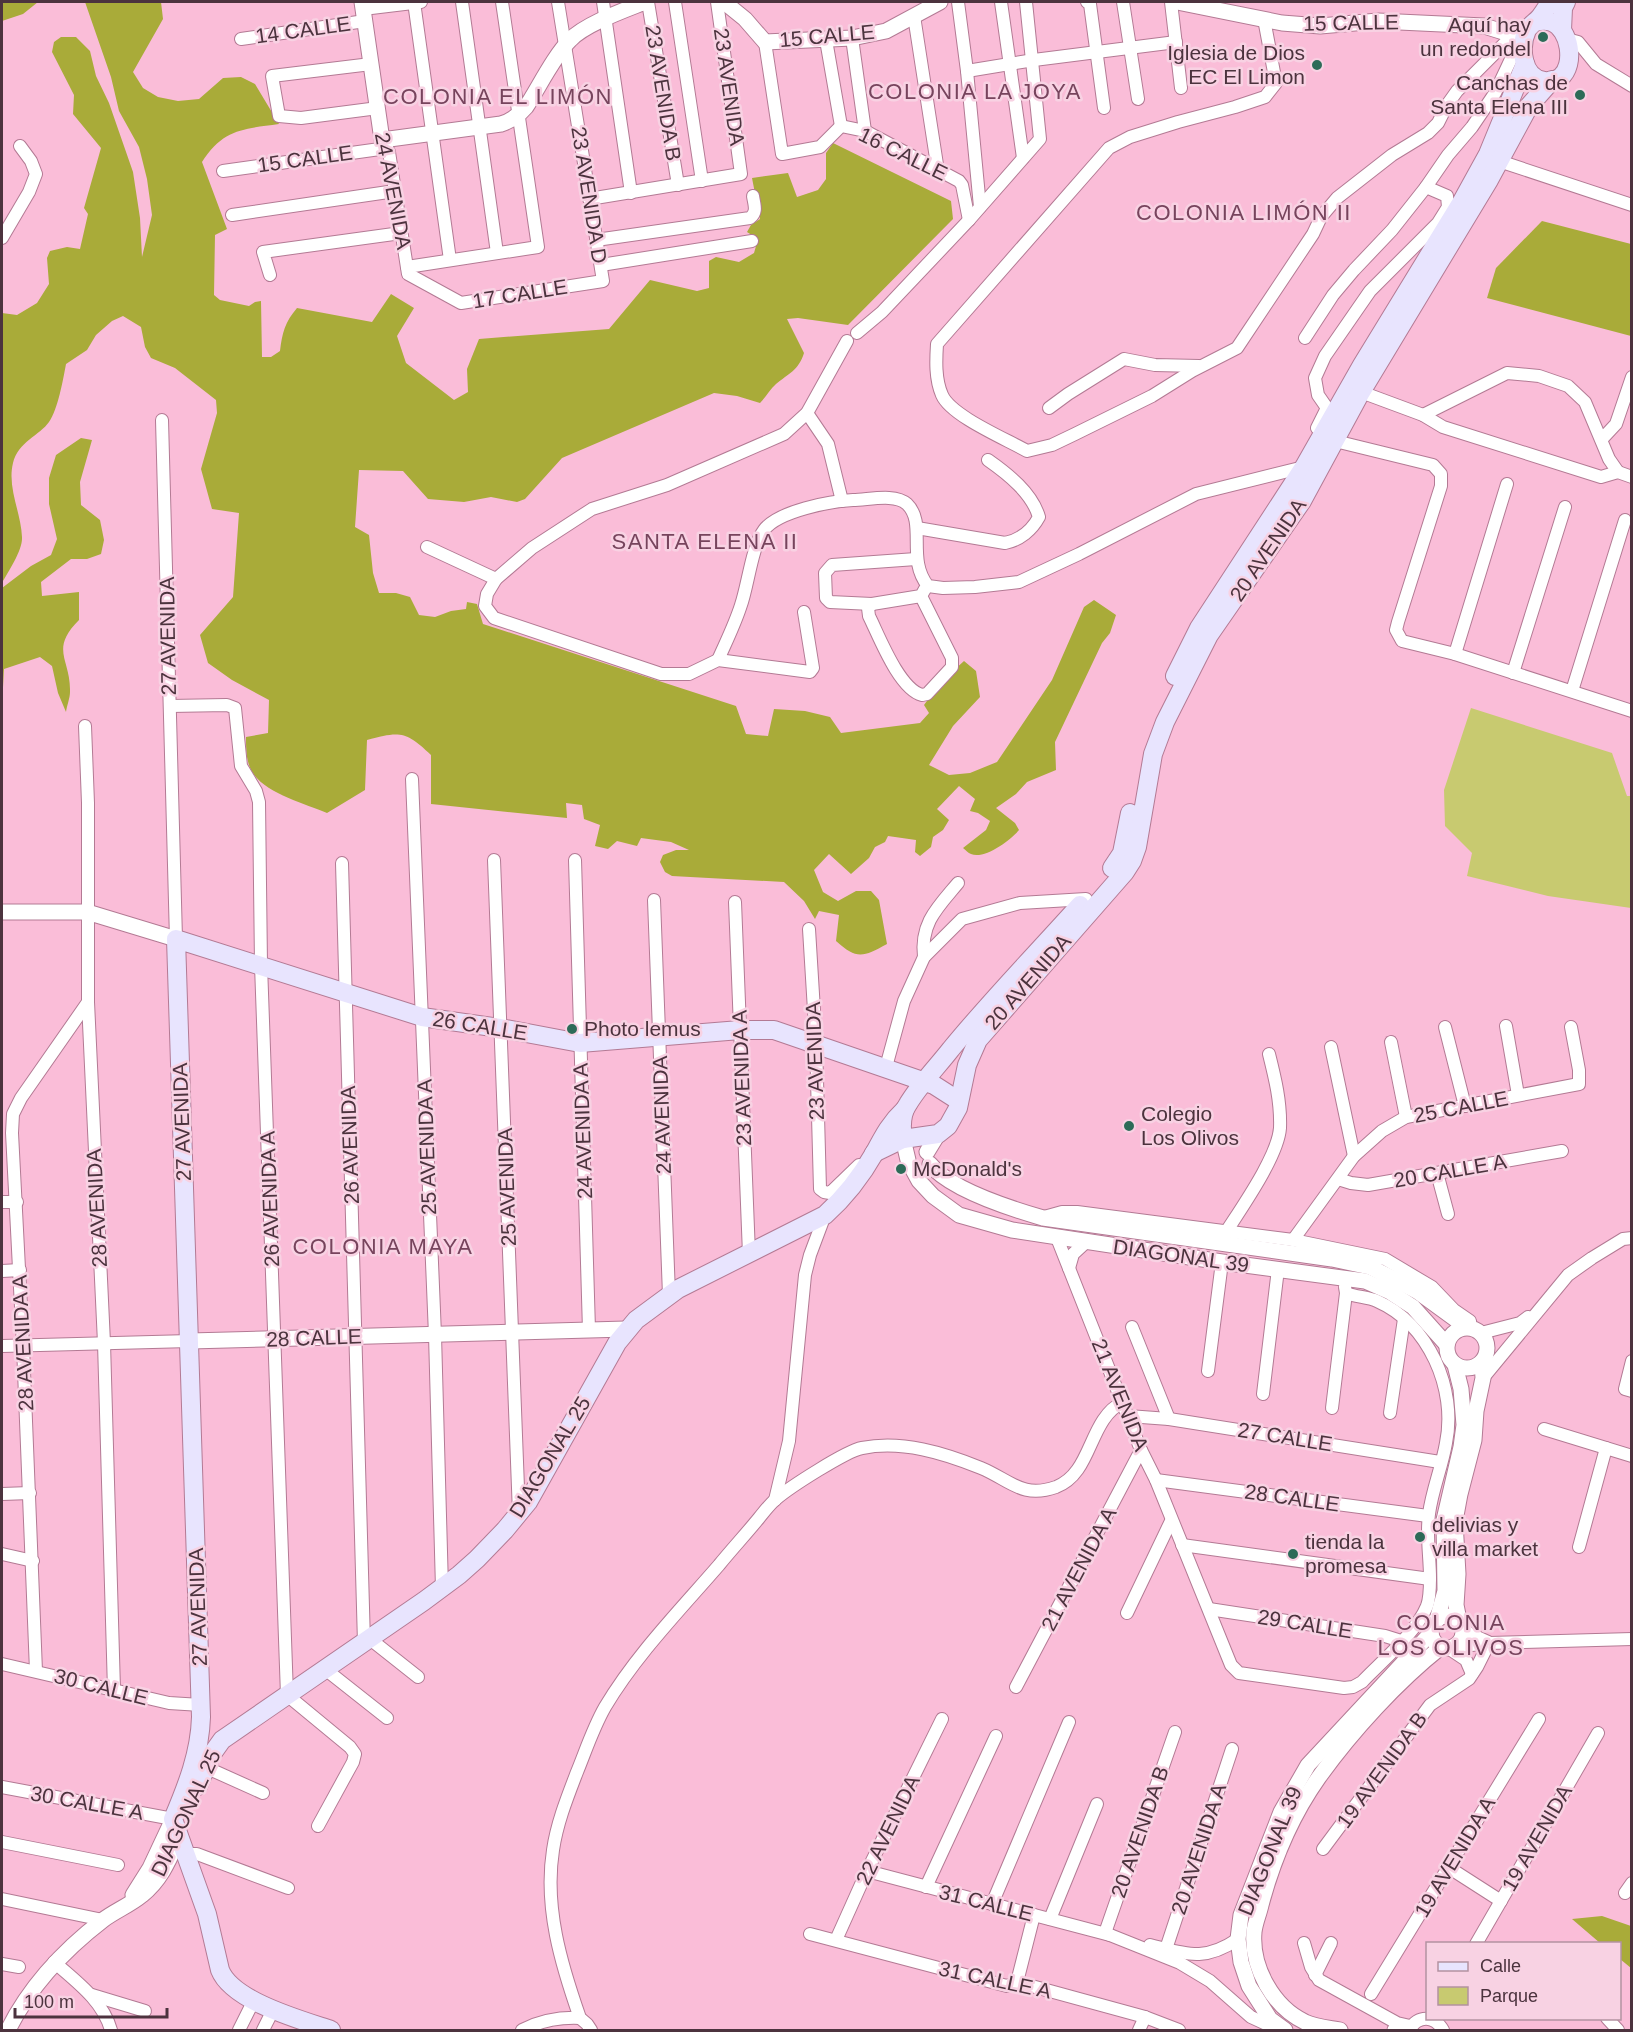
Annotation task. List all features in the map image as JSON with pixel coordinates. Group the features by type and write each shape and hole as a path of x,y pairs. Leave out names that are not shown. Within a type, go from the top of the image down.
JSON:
{"main road":[{"path":"1550,2 1535,22 1518,38 1525,64 1534,77 1544,81 1559,75 1570,57 1564,35 1563,8 1566,2"},
{"path":"1535,22 1545,20 1554,22 1564,35"},
{"name":"20 AVENIDA","path":"938,1134 952,1120 960,1101 967,1065 978,1040 1125,872 1132,861 1137,847 1153,754 1165,722 1209,635 1302,501 1362,365 1461,203 1488,154 1525,64"},
{"name":"20 AVENIDA","path":"903,1139 902,1120 906,1108 925,1081 967,1030 1115,865 1122,853 1146,741 1153,720 1198,628 1304,467 1329,438 1361,392 1499,161 1529,106 1559,75"},
{"name":"26 CALLE","path":"176,939 422,1017 501,1028 580,1043 740,1030 774,1030 925,1081 944,1089 960,1101"},
{"name":"27 AVENIDA","path":"172,1819 208,1743 201,1705 176,939"},
{"name":"DIAGONAL 25","path":"182,1846 206,1767 208,1743 231,1733 367,1641 442,1588 477,1559 519,1514 616,1343 627,1329 669,1295 825,1215 839,1202 874,1153 892,1121 906,1108"},
{"path":"903,1139 938,1134"},
{"name":"DIAGONAL 25","path":"874,1153 903,1139"},
{"path":"172,1819 207,1914 222,1974 228,1984 273,2010 331,2031"}],"street":[{"path":"417,2 450,260"},
{"name":"14 CALLE","path":"241,39 363,11 417,2"},
{"path":"462,2 497,253"},
{"path":"407,270 450,260 538,247 502,2"},
{"name":"23 AVENIDA D","path":"558,2 603,281"},
{"path":"603,2 631,193"},
{"path":"519,115 565,46 575,35 605,19 646,2"},
{"name":"23 AVENIDA B","path":"646,2 678,185"},
{"path":"589,200 702,181 675,2"},
{"name":"23 AVENIDA","path":"702,181 739,175 741,172 717,2"},
{"name":"15 CALLE","path":"724,2 745,19 765,42 852,38 886,31 940,2"},
{"path":"958,2 968,71 980,207"},
{"path":"1001,2 1023,158"},
{"path":"804,612 813,671 718,660 689,674 661,674 494,618 485,606 487,594 496,579 532,548 592,509 667,485 784,434 807,413 852,337 882,312 1039,142 1041,135 1026,2"},
{"path":"1087,2 1090,4 1104,108"},
{"path":"1123,2 1138,99"},
{"path":"1171,2 1181,88"},
{"name":"15 CALLE","path":"1177,2 1282,23 1320,26 1378,21 1484,26 1518,38"},
{"name":"24 AVENIDA","path":"363,11 407,270"},
{"path":"914,16 938,171"},
{"path":"1264,19 1276,83 1265,97 1130,137 1109,148 937,344 937,379 942,397 960,414 1028,451 1052,446 1152,396 1237,348 1313,234 1321,217 1337,198 1392,154 1428,133 1438,123 1446,105 1456,91 1518,38"},
{"path":"1564,35 1578,42 1596,64"},
{"path":"852,38 865,131"},
{"path":"1305,338 1333,295 1392,230 1472,127 1495,93 1518,38"},
{"path":"826,39 840,126"},
{"name":"16 CALLE","path":"765,42 781,153 784,155 820,147 840,126 865,131 961,183 969,220"},
{"path":"968,71 1010,63 1176,42"},
{"path":"1559,75 1578,63 1588,62 1596,64 1632,86"},
{"path":"371,64 272,76 279,116 301,118 378,108"},
{"name":"15 CALLE","path":"223,171 385,144 432,133 501,124 519,115"},
{"path":"2,238 29,192 36,174 31,161 20,146"},
{"path":"1499,161 1632,205"},
{"name":"20 AVENIDA","path":"1329,438 1316,430 1327,408 1318,395 1314,378 1325,356 1370,291 1438,223 1448,207 1447,196 1426,187"},
{"path":"232,215 395,191"},
{"path":"596,240 750,218 755,211 753,196"},
{"path":"270,275 263,252 401,233"},
{"path":"601,265 752,241"},
{"name":"17 CALLE","path":"407,270 461,303 603,281"},
{"path":"1049,408 1124,359 1155,365 1203,366"},
{"path":"1423,415 1507,373 1539,376 1568,386 1586,402 1609,459 1618,472 1632,477"},
{"path":"1602,439 1616,424 1632,377"},
{"path":"1361,392 1423,415 1443,427 1601,477 1618,472"},
{"path":"807,413 828,444 842,501"},
{"name":"27 AVENIDA","path":"162,420 176,939"},
{"path":"1329,438 1433,465 1441,474 1441,486 1396,630 1402,641 1455,654 1572,691 1630,706"},
{"path":"917,528 1005,543 1014,541 1034,527 1039,518 1036,506 1011,479 988,460"},
{"path":"916,558 832,565 826,569 826,598 830,602 872,604 943,588 1019,582 1196,494 1304,467"},
{"path":"1455,654 1508,484"},
{"path":"718,660 741,605 758,541 771,522 789,513 842,501 897,498 906,503 914,513 917,528 916,558 924,591 952,658 952,667 927,694 922,695 913,690 895,669 869,616 868,608 872,604"},
{"path":"1513,672 1564,507"},
{"path":"1572,691 1624,520"},
{"path":"427,548 496,579"},
{"name":"26 AVENIDA A","path":"170,706 227,705 235,708 241,766 256,791 259,802 261,965 287,1695"},
{"name":"28 AVENIDA","path":"85,726 88,803 88,1002 104,1343 114,1690"},
{"name":"25 AVENIDA A","path":"412,779 435,1335 442,1588"},
{"name":"25 AVENIDA","path":"494,860 519,1514"},
{"name":"24 AVENIDA A","path":"575,860 589,1330"},
{"name":"26 AVENIDA","path":"342,863 355,1337 367,1641"},
{"path":"924,957 922,942 932,914 958,883"},
{"path":"886,1067 904,1000 924,957 962,919 1020,903 1086,899"},
{"name":"24 AVENIDA","path":"654,900 669,1295"},
{"name":"23 AVENIDA A","path":"735,902 749,1254"},
{"name":"26 CALLE","path":"2,912 87,912 176,939"},
{"name":"23 AVENIDA","path":"810,928 816,1043 819,1187 824,1192 830,1192 865,1158 874,1153"},
{"name":"28 AVENIDA A","path":"36,1671 13,1114 21,1098 88,1002"},
{"path":"1506,1026 1518,1095"},
{"path":"1445,1027 1465,1106"},
{"name":"25 CALLE","path":"1293,1240 1354,1156 1383,1131 1406,1117 1579,1084 1579,1070 1571,1027"},
{"path":"1391,1042 1406,1117"},
{"path":"1331,1047 1354,1156"},
{"path":"1226,1232 1269,1161 1280,1130 1278,1093 1269,1054"},
{"name":"DIAGONAL 39","path":"938,1134 928,1158 938,1173 1015,1210 1043,1218 1370,1267 1418,1292 1473,1329"},
{"name":"DIAGONAL 39","path":"903,1139 910,1165 926,1189 959,1215 979,1222 1058,1238 1365,1281 1390,1292 1413,1307 1446,1345"},
{"name":"20 CALLE A","path":"1338,1179 1368,1185 1562,1151"},
{"path":"1437,1173 1448,1214"},
{"path":"947,1206 961,1186"},
{"path":"979,1222 988,1199"},
{"path":"2,1202 17,1202"},
{"path":"1043,1218 1070,1212 1293,1240 1385,1259 1432,1287 1454,1310 1470,1322 1473,1329 1487,1344 1476,1411 1474,1440 1455,1521 1458,1574 1456,1605 1461,1623 1461,1641 1448,1647"},
{"path":"775,1500 789,1441 805,1275 825,1215"},
{"name":"21 AVENIDA","path":"1058,1238 1141,1450 1156,1480 1231,1665 1239,1673 1344,1688 1353,1687 1362,1682 1401,1641"},
{"path":"1483,1378 1568,1275 1615,1244 1632,1238"},
{"path":"1070,1268 1073,1254 1086,1242"},
{"path":"1208,1371 1222,1262"},
{"path":"1263,1394 1278,1269"},
{"path":"2,1271 20,1270"},
{"path":"1332,1408 1346,1293 1341,1276"},
{"path":"1346,1293 1377,1301 1404,1319 1424,1341 1438,1364 1446,1389 1449,1420 1446,1444 1428,1516 1430,1579 1427,1605 1416,1624 1401,1641"},
{"path":"1508,1346 1469,1368 1455,1365 1450,1359 1446,1345 1453,1333 1520,1323 1539,1309"},
{"path":"1390,1413 1404,1319"},
{"path":"1132,1327 1169,1419"},
{"name":"28 CALLE","path":"2,1346 627,1329"},
{"path":"1628,1390 1632,1361"},
{"name":"DIAGONAL 39","path":"1285,2031 1270,2019 1249,1986 1241,1962 1238,1939 1241,1915 1281,1812 1308,1765 1434,1627 1445,1591 1444,1520 1464,1425 1461,1389 1455,1365"},
{"path":"591,2031 580,2018 560,1953 551,1899 551,1864 562,1810 595,1725 623,1679 641,1655 775,1500 846,1453 884,1445 912,1446 979,1467 1031,1492 1065,1483 1074,1475 1106,1415 1123,1402"},
{"name":"27 CALLE","path":"1128,1416 1169,1419 1440,1462"},
{"path":"1544,1429 1632,1456"},
{"path":"1579,1547 1606,1448"},
{"name":"21 AVENIDA A","path":"1016,1687 1141,1450"},
{"name":"28 CALLE","path":"1156,1480 1428,1516"},
{"path":"2,1494 30,1493"},
{"path":"1127,1613 1171,1521"},
{"path":"1182,1545 1430,1579"},
{"path":"2,1554 33,1561"},
{"name":"29 CALLE","path":"1209,1609 1385,1636 1401,1641"},
{"path":"1472,1674 1466,1660 1448,1647 1434,1642 1434,1627 1448,1616 1461,1623 1468,1633 1489,1643"},
{"path":"1448,1647 1489,1643 1632,1640"},
{"path":"367,1641 418,1677"},
{"name":"19 AVENIDA B","path":"1323,1849 1430,1706 1464,1684 1489,1643"},
{"name":"DIAGONAL 39","path":"1341,2031 1306,2022 1281,2006 1266,1986 1257,1958 1254,1932 1281,1847 1298,1811 1320,1776 1367,1718 1424,1661 1448,1647"},
{"name":"30 CALLE","path":"2,1664 169,1703 201,1705"},
{"path":"325,1669 387,1718"},
{"path":"287,1695 350,1747 355,1754 353,1762 318,1826"},
{"name":"22 AVENIDA","path":"836,1940 867,1871 942,1719"},
{"name":"19 AVENIDA A","path":"1371,1994 1539,1719"},
{"path":"992,1904 1069,1722"},
{"name":"20 AVENIDA B","path":"1105,1933 1175,1732"},
{"name":"19 AVENIDA","path":"1477,1942 1598,1733"},
{"path":"926,1887 996,1736"},
{"name":"20 AVENIDA A","path":"1166,1949 1232,1749"},
{"path":"206,1767 263,1793"},
{"name":"30 CALLE A","path":"2,1787 172,1819"},
{"path":"1050,1919 1097,1804"},
{"name":"DIAGONAL 25","path":"123,1906 150,1868 172,1819"},
{"path":"2,1842 118,1865"},
{"path":"182,1846 197,1854 288,1888"},
{"name":"DIAGONAL 25","path":"7,2026 54,1962 103,1920 143,1894 159,1878 182,1846"},
{"path":"1448,1868 1501,1901"},
{"name":"31 CALLE","path":"867,1871 1191,1955 1220,1949 1238,1939"},
{"path":"2,1899 103,1920"},
{"path":"1017,1982 1034,1915"},
{"name":"31 CALLE","path":"1105,1933 1180,1963 1210,1982 1251,2017 1279,2031"},
{"name":"31 CALLE A","path":"810,1934 1006,1986 1017,1982 1145,2017 1179,2031"},
{"path":"1315,1975 1331,1943"},
{"path":"1304,1944 1315,1975 1320,1980 1406,2029 1416,2021 1437,2024"},
{"path":"54,1962 102,2008 111,2031"},
{"path":"2,1964 19,1967"},
{"path":"90,1995 145,2012"},
{"path":"239,2031 254,2000"},
{"path":"263,2031 273,2010"},
{"path":"1139,2031 1145,2017"},
{"path":"522,2031 547,2021 580,2018"}],"green space":[{"path":"1471,708 1612,753 1627,796 1631,796 1631,908 1548,896 1467,876 1472,853 1445,826 1444,790"}],"shaded area":[{"path":"2,2 38,2 23,14 2,21"},
{"path":"85,2 161,2 163,19 133,72 143,88 158,97 178,101 199,99 223,78 241,77 255,84 279,124 235,132 218,143 202,162 227,229 215,235 214,295 220,300 249,306 261,301 262,357 271,357 280,351 285,328 297,308 372,322 391,294 414,308 397,336 406,363 454,400 468,392 467,369 479,339 609,329 650,280 697,291 709,288 709,261 716,257 739,262 754,253 758,239 747,232 751,225 760,219 752,178 788,173 797,197 818,190 826,179 826,153 833,143 951,201 953,219 848,325 798,318 787,319 804,353 796,368 774,386 760,403 737,396 714,393 562,458 525,499 517,502 491,497 464,502 428,499 403,471 359,470 355,527 369,535 373,573 379,593 396,593 410,597 419,615 435,617 451,611 466,609 467,602 477,604 483,624 736,706 746,734 768,736 774,709 805,711 830,717 841,733 920,723 929,713 924,705 940,683 964,661 976,671 980,697 953,726 929,765 949,775 970,773 997,762 1052,680 1084,607 1094,600 1116,615 1110,633 1102,643 1055,742 1056,770 1027,782 1016,794 996,808 1015,823 1019,830 1004,844 990,852 976,855 969,853 963,848 986,830 990,821 970,811 975,799 959,786 937,809 949,820 943,830 933,837 931,847 920,856 915,852 916,840 888,836 885,842 875,847 869,858 851,874 829,854 814,870 823,892 838,901 856,891 871,891 879,900 887,944 866,954 855,954 836,941 839,915 819,911 815,919 804,901 784,882 672,876 665,872 660,862 663,855 676,850 689,850 671,842 641,838 637,846 617,841 608,849 595,846 600,825 584,819 582,805 566,803 567,818 431,804 431,755 415,741 402,735 387,735 367,740 365,790 327,813 274,791 257,778 251,770 246,750 246,737 268,733 269,700 232,680 208,663 200,635 233,597 239,513 212,509 201,469 217,413 216,400 175,368 151,358 145,347 141,327 123,316 112,321 96,335 87,350 66,364 60,394 49,422 24,444 16,456 13,463 12,482 22,542 15,561 2,583 2,313 17,315 37,303 49,284 47,258 50,251 67,247 80,249 88,214 84,208 101,148 73,114 74,95 52,52 54,42 61,37 76,37 90,51 96,76 109,103 133,172 140,218 142,257 152,215 147,179 139,147 119,111 111,77"},
{"path":"1542,221 1631,244 1631,336 1487,298 1496,268"},
{"path":"81,438 92,440 80,482 81,505 100,520 104,540 101,554 87,559 71,559 41,582 42,596 79,592 79,620 70,630 63,647 70,692 66,712 58,693 52,666 40,657 4,669 2,706 2,588 31,566 51,555 57,539 49,504 49,478 56,455"},
{"path":"1602,1916 1631,1926 1631,1968 1621,1960 1621,1942 1599,1942 1572,1919"}],"place":[{"name":"Aquí hay un redondel","path":"1543,37"},
{"name":"Iglesia de Dios EC El Limon","path":"1317,65"},
{"name":"Canchas de Santa Elena III","path":"1580,95"},
{"name":"Photo lemus","path":"572,1029"},
{"name":"Colegio Los Olivos","path":"1129,1126"},
{"name":"McDonald's","path":"901,1169"},
{"name":"delivias y villa market","path":"1420,1537"},
{"name":"tienda la promesa","path":"1293,1554"}],"district":[{"name":"COLONIA LA JOYA","path":"975,91"},
{"name":"COLONIA EL LIMÓN","path":"498,96"},
{"name":"COLONIA LIMÓN II","path":"1244,212"},
{"name":"SANTA ELENA II","path":"705,541"},
{"name":"COLONIA MAYA","path":"383,1246"},
{"name":"COLONIA LOS OLIVOS","path":"1451,1634"}]}
